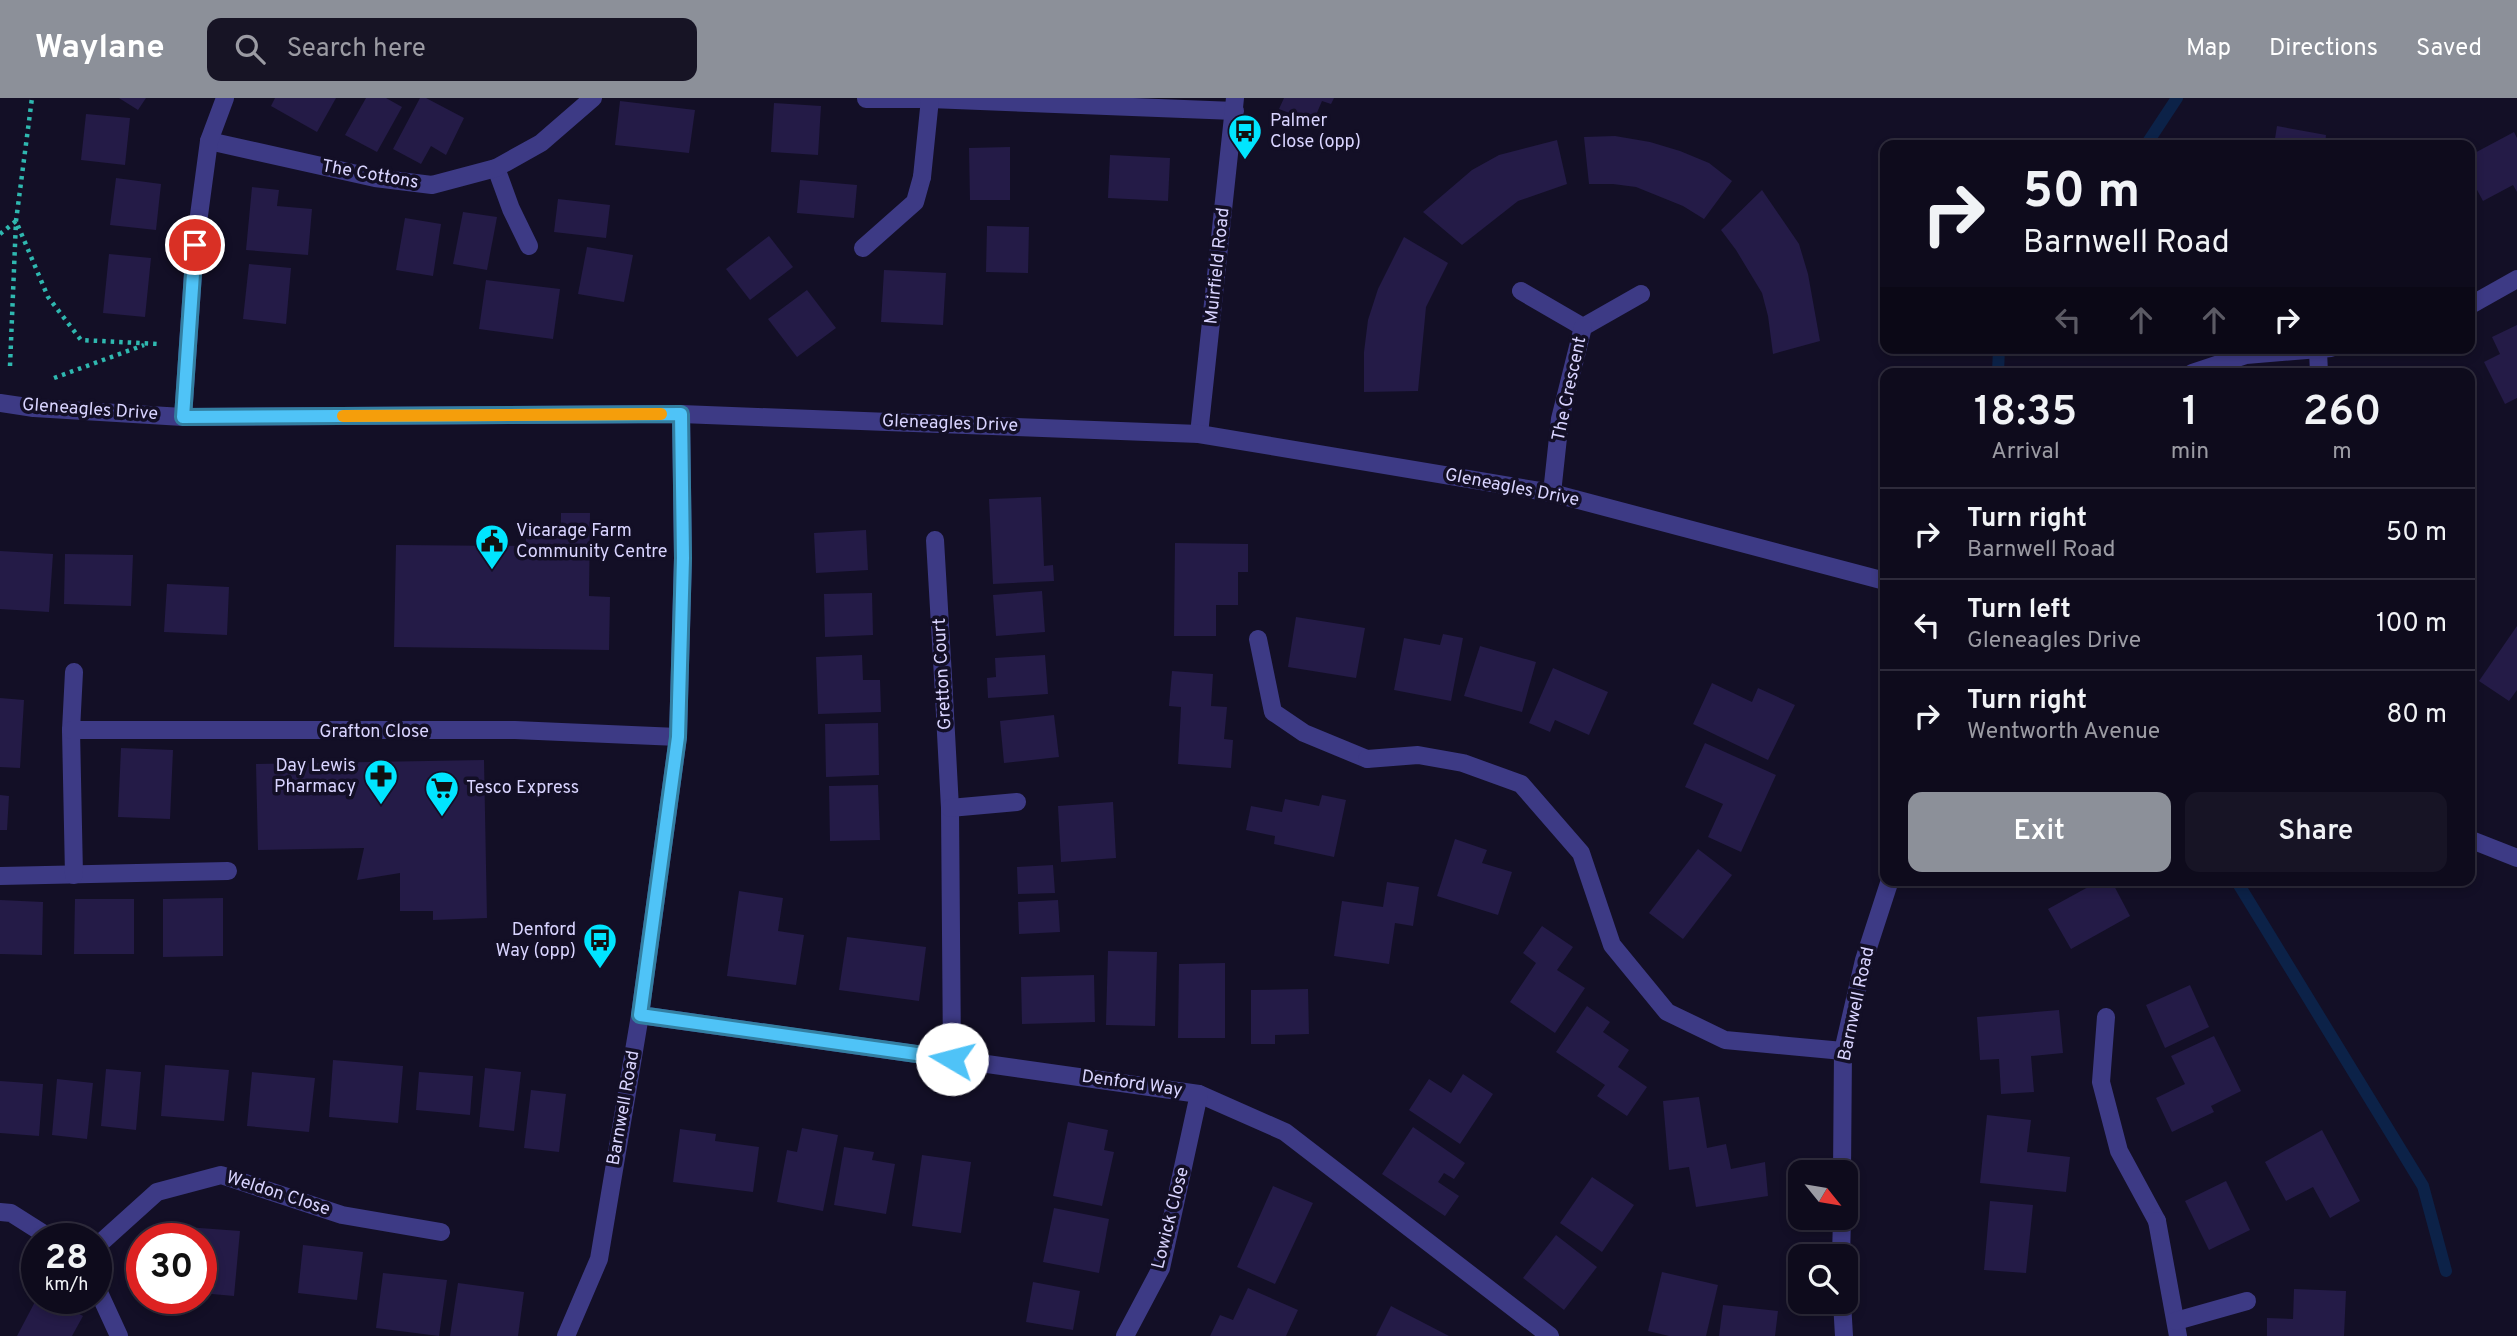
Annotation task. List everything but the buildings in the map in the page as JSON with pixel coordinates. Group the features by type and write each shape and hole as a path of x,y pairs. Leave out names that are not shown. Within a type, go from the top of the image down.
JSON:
{"street":[{"path":"183,417 195,245 209,141 225,98"},
{"name":"The Cottons","path":"209,141 375,178 432,185 496,168 541,143 593,98"},
{"path":"866,99 1235,105"},
{"path":"863,248 915,202 922,177 930,99"},
{"name":"Muirfield Road","path":"1199,434 1235,105"},
{"path":"496,168 511,209 529,246"},
{"path":"2475,303 2517,279"},
{"name":"The Crescent","path":"1521,291 1583,327"},
{"name":"The Crescent","path":"1552,493 1560,419 1583,327 1641,294"},
{"path":"2207,368 2246,355 2259,354"},
{"name":"Gleneagles Drive","path":"0,403 34,408 183,417 681,414 1199,434 1552,493 1880,580"},
{"name":"Barnwell Road","path":"566,1336 599,1259 640,1015 678,737 683,558 681,414"},
{"name":"Gretton Court","path":"935,540 950,807 952,1059"},
{"path":"1258,639 1273,712 1304,733 1367,759 1418,755 1463,763 1521,784 1581,853 1612,945 1667,1012 1725,1040 1843,1051"},
{"path":"74,672 71,730 74,875"},
{"name":"Grafton Close","path":"71,730 515,730 678,737"},
{"path":"950,807 1017,802"},
{"path":"2475,841 2517,858"},
{"path":"0,876 228,871"},
{"name":"Barnwell Road","path":"1842,1160 1843,1051 1864,960 1888,886"},
{"name":"Denford Way","path":"640,1015 1199,1094 1285,1132 1550,1336"},
{"path":"2106,1017 2101,1082 2119,1151 2157,1221 2177,1328 2247,1301"},
{"name":"Lowick Close","path":"1125,1336 1161,1268 1199,1094"},
{"name":"Weldon Close","path":"112,1233 157,1192 221,1175 341,1215 441,1232"},
{"path":"0,1212 12,1213 27,1223"},
{"path":"109,1314 119,1336"},
{"path":"1843,1314 1844,1336"}],"path":[{"path":"10,366 16,221 32,98"},
{"path":"0,234 16,221"},
{"path":"16,221 48,297 81,340 188,346"},
{"path":"43,382 148,343"}],"waterway":[{"path":"2149,140 2177,98"},
{"path":"1998,368 1999,354"},
{"path":"2240,886 2423,1186 2446,1271"}],"slow traffic":[{"path":"343,416 661,414"}],"place":[{"name":"Palmer Close (opp)","path":"1245,161"},
{"name":"Vicarage Farm Community Centre","path":"492,571"},
{"name":"Day Lewis Pharmacy","path":"381,806"},
{"name":"Tesco Express","path":"442,818"},
{"name":"Denford Way (opp)","path":"600,970"}],"route":[{"path":"195,245 183,417 681,414 683,558 678,737 640,1015 952,1059"}]}
